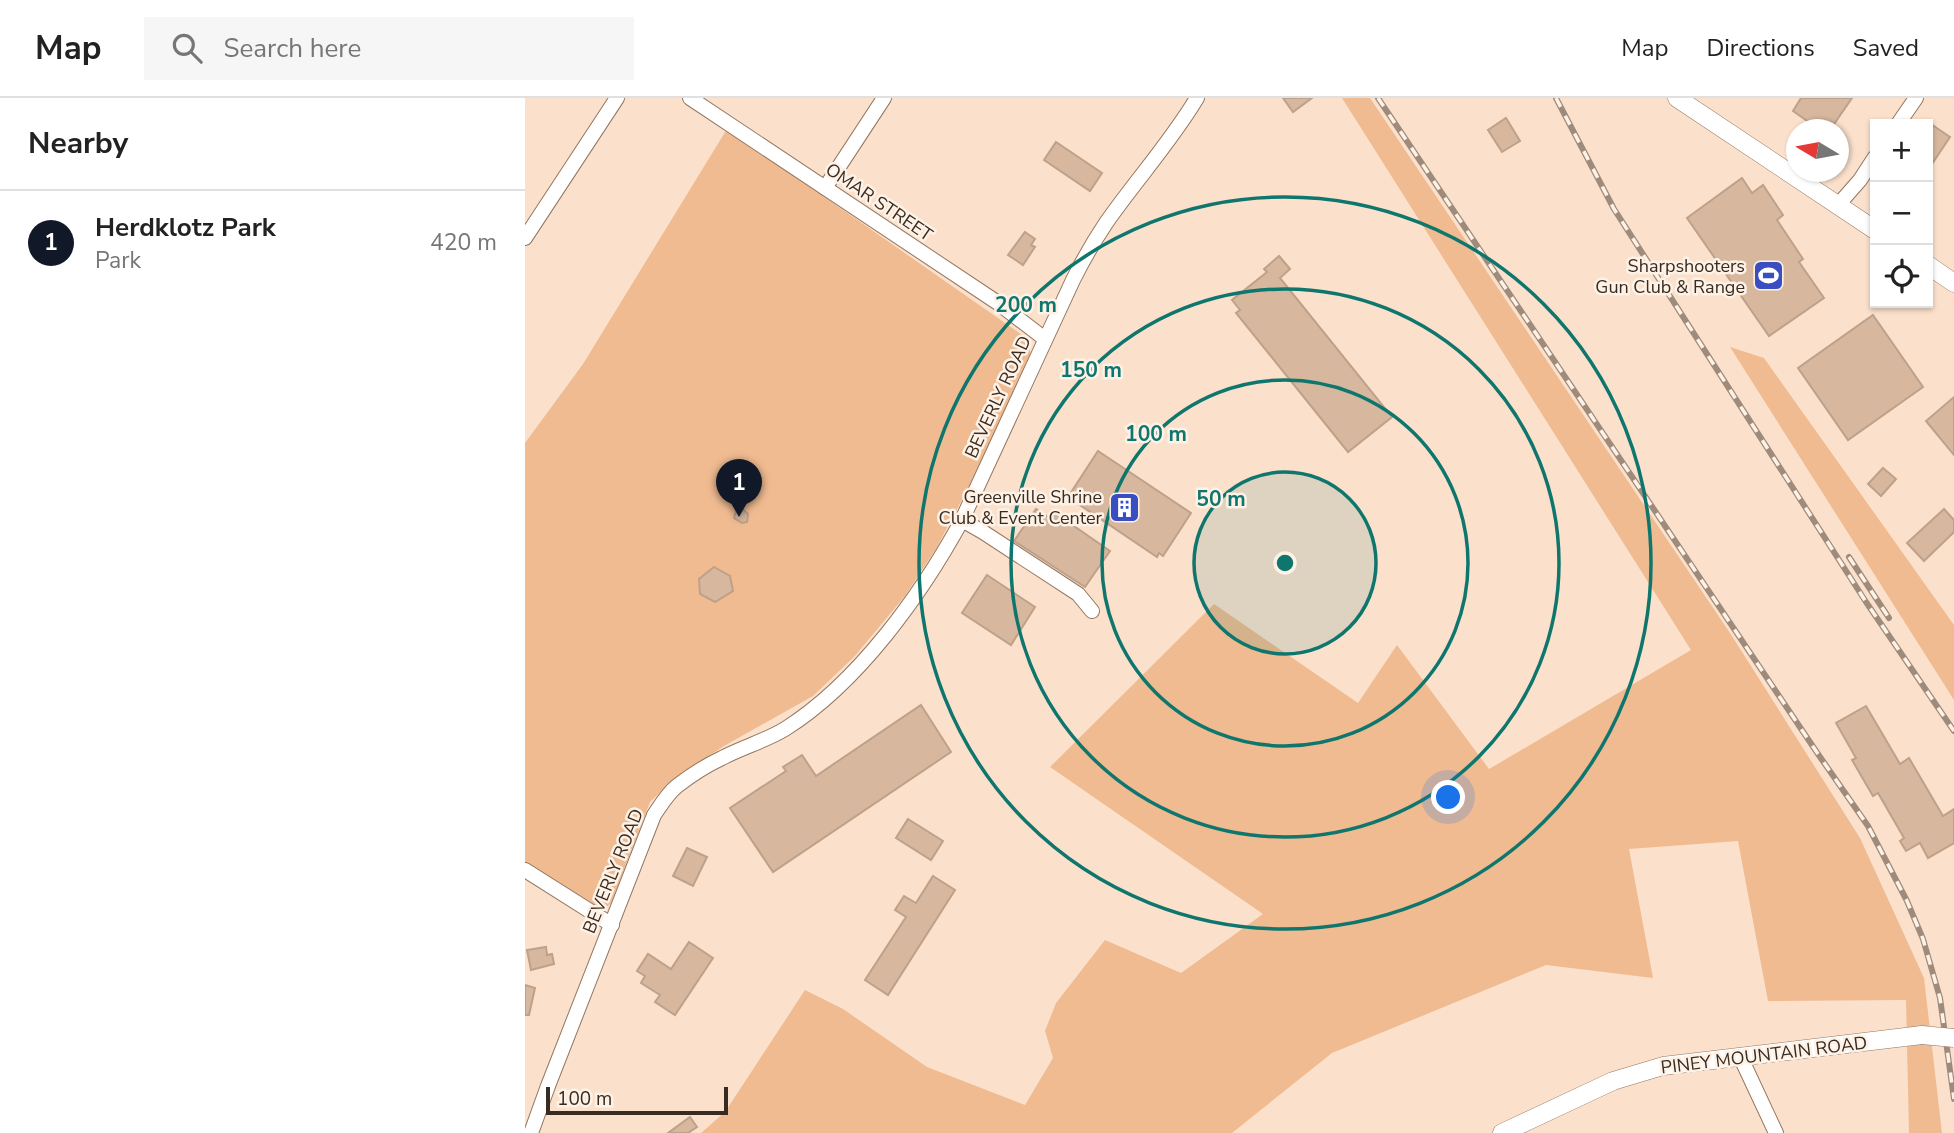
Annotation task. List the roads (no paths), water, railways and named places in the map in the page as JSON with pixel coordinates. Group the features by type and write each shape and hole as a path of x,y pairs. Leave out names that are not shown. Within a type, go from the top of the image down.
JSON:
{"street":[{"path":"525,238 617,98"},
{"name":"OMAR STREET","path":"690,98 998,303 1045,339"},
{"path":"825,188 884,98"},
{"name":"BEVERLY ROAD","path":"531,1133 650,824 665,799 675,787 721,758 783,730 829,695 907,608 962,520 1089,248 1167,145 1196,98"},
{"path":"1677,98 1870,227"},
{"path":"1901,119 1916,98"},
{"path":"1838,205 1870,165"},
{"path":"1933,268 1954,283"},
{"path":"962,520 1077,594 1092,611"},
{"path":"525,870 612,925"},
{"name":"PINEY MOUNTAIN ROAD","path":"1502,1133 1631,1074 1663,1066 1922,1035 1954,1038"},
{"path":"1740,1056 1776,1133"}],"railway":[{"path":"1378,98 1868,826 1907,901 1923,939 1940,998 1954,1099"},
{"path":"1556,98 1614,209 1866,602 1954,731"},
{"path":"1849,557 1889,618"}],"place":[{"name":"Sharpshooters Gun Club & Range","path":"1768,276"},
{"name":"Greenville Shrine Club & Event Center","path":"1125,507"},
{"name":"Herdklotz Park","path":"739,517"}]}
